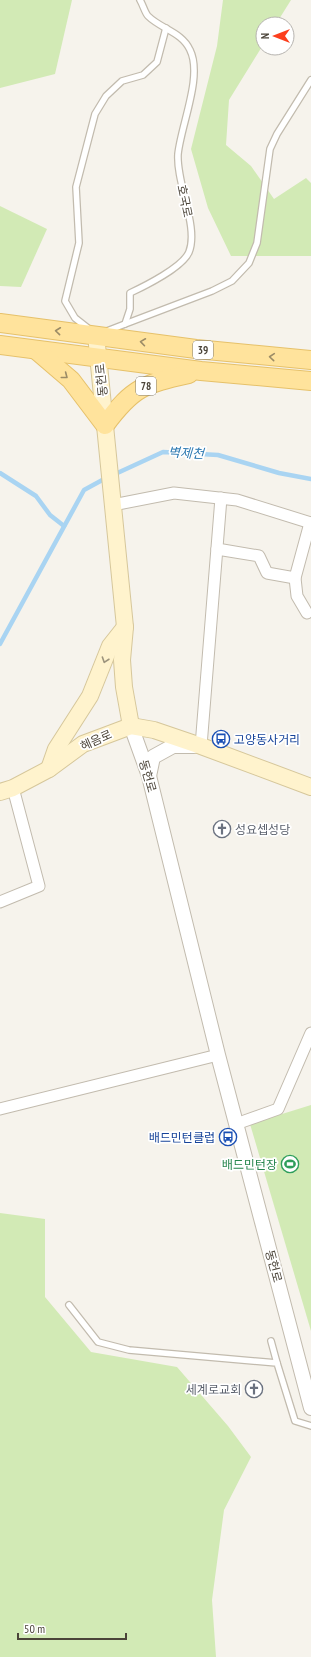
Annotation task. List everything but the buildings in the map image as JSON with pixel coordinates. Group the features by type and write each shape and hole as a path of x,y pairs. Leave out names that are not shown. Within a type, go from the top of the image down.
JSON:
{"main road":[{"name":"39","path":"0,324 96,335 196,350 311,360"},
{"name":"동헌로","path":"96,335 125,627 122,660 124,687 132,726"},
{"name":"39","path":"0,345 201,372 311,381"},
{"path":"36,350 71,380 105,425"},
{"name":"78","path":"105,425 126,400 138,389 158,381 201,372"},
{"path":"49,768 56,749 90,696 101,672 110,646 125,627"},
{"path":"132,726 154,730 201,746 311,787"},
{"name":"혜음로","path":"7,790 49,768 83,744 132,726"}],"street":[{"path":"112,499 174,493 221,498 237,500 310,523 295,578 297,596 307,613"},
{"path":"149,776 153,757 173,746 201,746 221,498"},
{"path":"217,549 260,556 267,573 295,578"},
{"name":"동헌로","path":"132,726 149,776 218,1055 311,1408"},
{"path":"0,902 39,886 7,790"},
{"path":"236,1124 278,1109 311,1033"},
{"path":"0,1110 218,1055"}],"lane":[{"name":"호국로","path":"125,324 130,309 130,293 157,279 178,265 189,253 192,234 181,184 178,154 195,76 190,50 178,35 148,16 140,0"},
{"path":"166,28 157,62 143,75 122,81 106,96 95,114 76,187 79,243 65,301 75,318 96,335 212,291 232,281 249,263 257,243 270,149 277,134 311,80"},
{"path":"69,1304 98,1342 129,1350 277,1363"},
{"path":"270,1341 295,1421 311,1426"}],"green space":[{"path":"0,0 72,0 55,74 0,88"},
{"path":"223,0 291,0 281,16 255,16 256,56 229,100 226,145 251,166 274,199 306,178 311,183 311,256 231,256 208,208 191,149 217,46"},
{"path":"0,206 47,229 21,287 0,286"},
{"path":"311,1105 311,1331 250,1124"},
{"path":"0,1213 45,1219 45,1297 91,1352 177,1367 228,1426 251,1457 224,1510 212,1600 216,1657 0,1657"}],"waterway":[{"name":"벽제천","path":"113,475 163,452 218,455 279,473 311,479"},
{"name":"벽제천","path":"0,473 36,496 50,515 64,526"},
{"name":"벽제천","path":"0,644 84,490 106,478"}],"place":[{"name":"고양동사거리","path":"221,739"},
{"name":"성요셉성당","path":"222,829"},
{"name":"배드민턴클럽","path":"228,1137"},
{"name":"배드민턴장","path":"290,1164"},
{"name":"세계로교회","path":"254,1389"}]}
